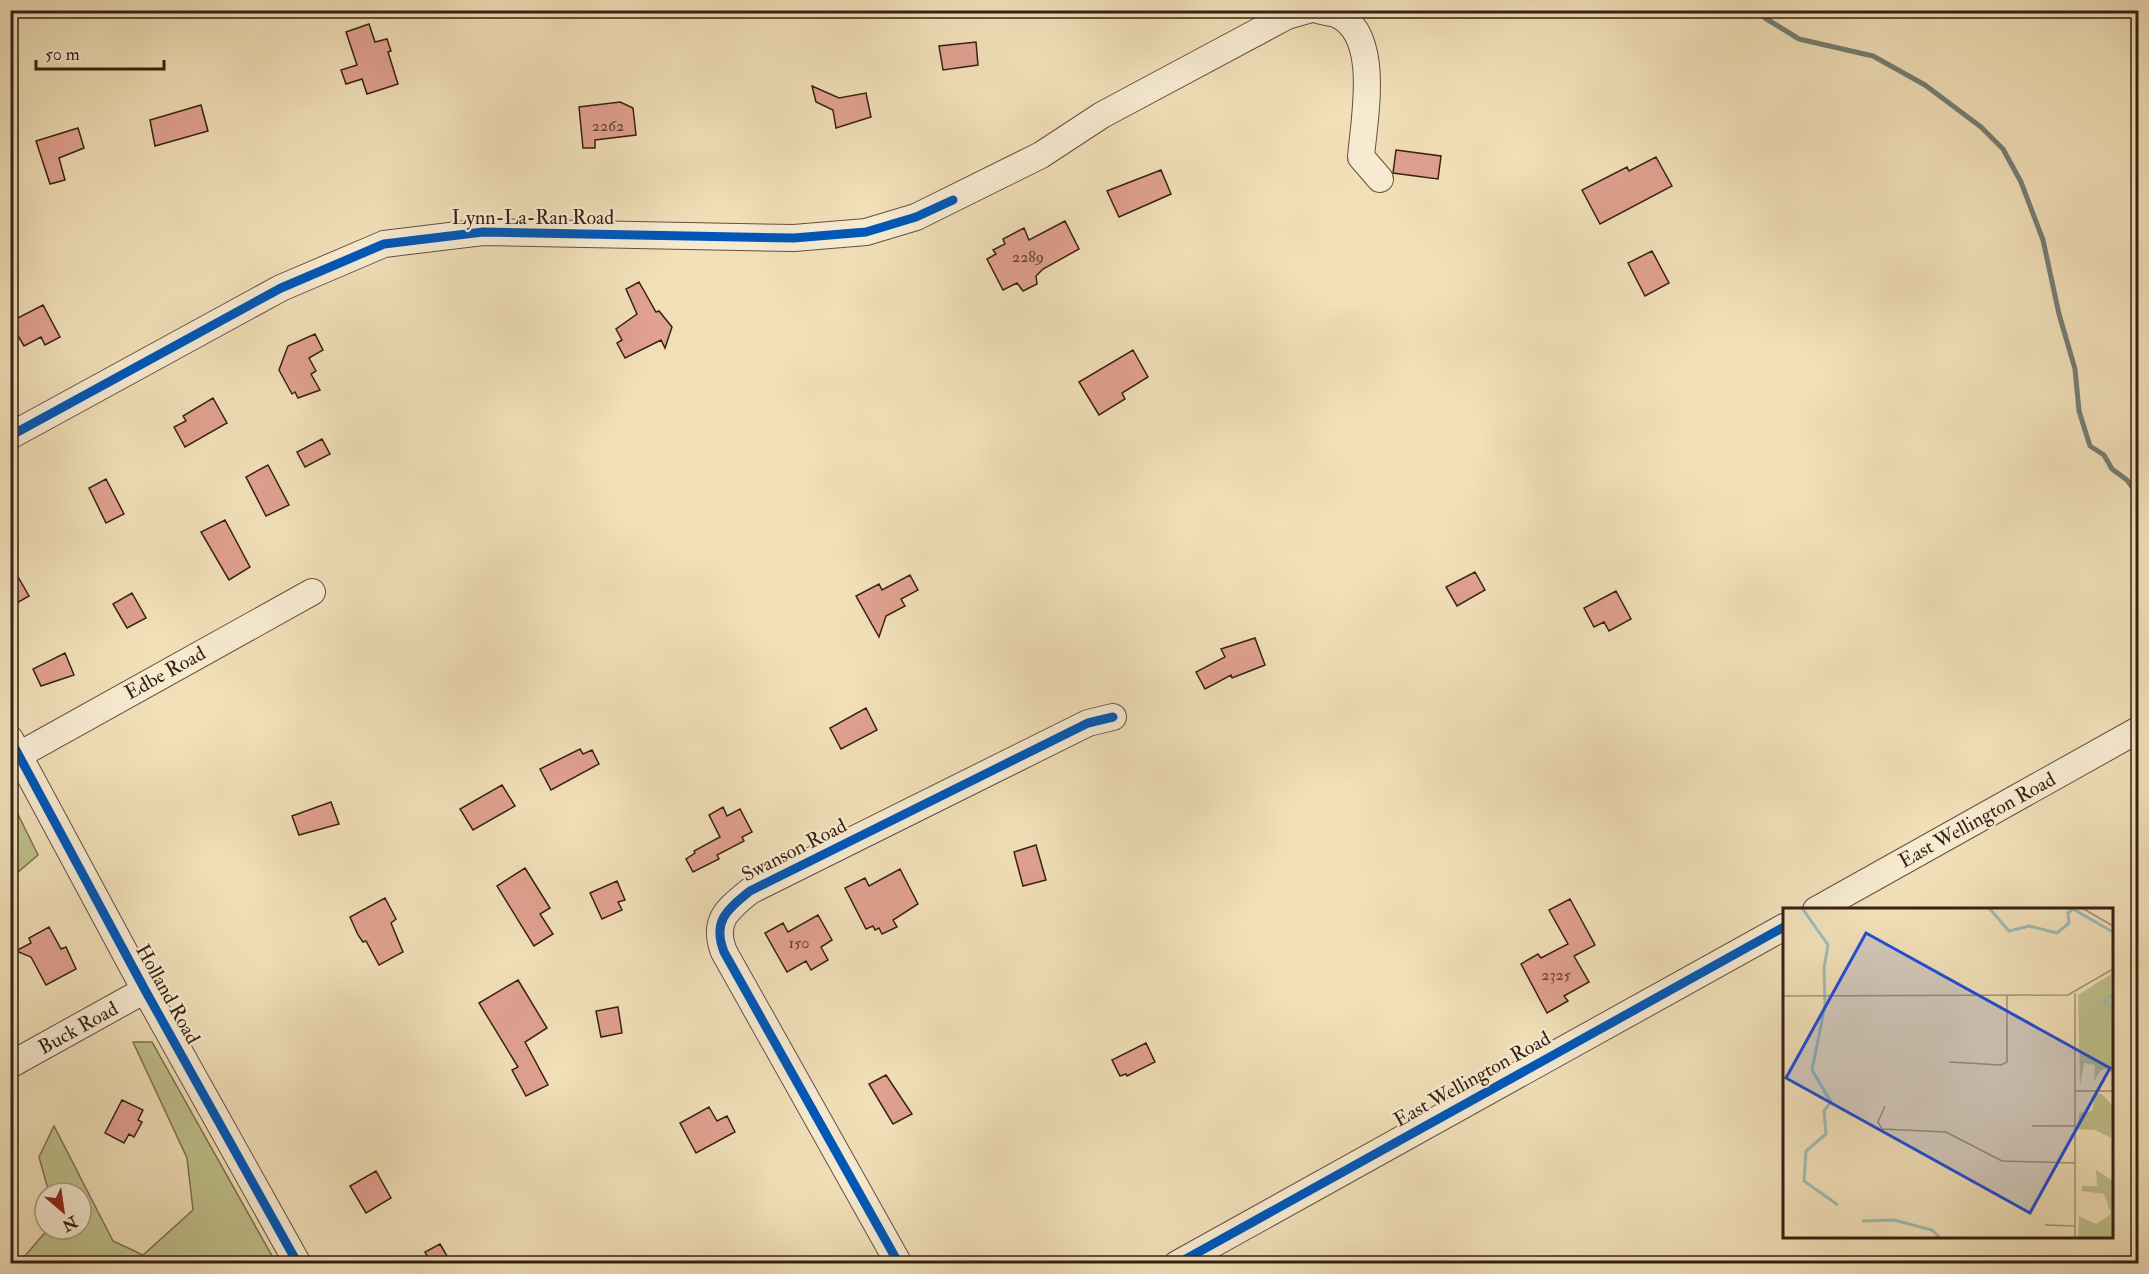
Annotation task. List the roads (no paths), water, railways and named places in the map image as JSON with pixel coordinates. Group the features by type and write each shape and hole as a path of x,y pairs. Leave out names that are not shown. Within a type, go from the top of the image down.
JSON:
{"street":[{"name":"Lynn-La-Ran Road","path":"10,436 281,288 384,244 483,232 794,238 866,232 916,217 1041,155 1102,115 1287,16 1308,10"},
{"path":"1317,10 1337,15 1352,27 1360,41 1368,82 1361,157 1380,179"},
{"name":"Edbe Road","path":"15,747 312,592"},
{"name":"Swanson Road","path":"899,1263 724,951 718,936 722,918 731,906 750,891 1088,723 1113,717"},
{"name":"East Wellington Road","path":"1818,908 2139,730"},
{"name":"Holland Road","path":"15,747 145,990 298,1263"},
{"name":"East Wellington Road","path":"1177,1263 1783,928"},
{"name":"Buck Road","path":"10,1065 145,990"}],"waterway":[{"path":"1761,10 1765,18 1799,39 1873,56 1925,85 1981,127 2003,149 2021,182 2043,240 2059,314 2075,369 2079,411 2090,446 2104,455 2112,469 2127,480 2138,495"}]}
